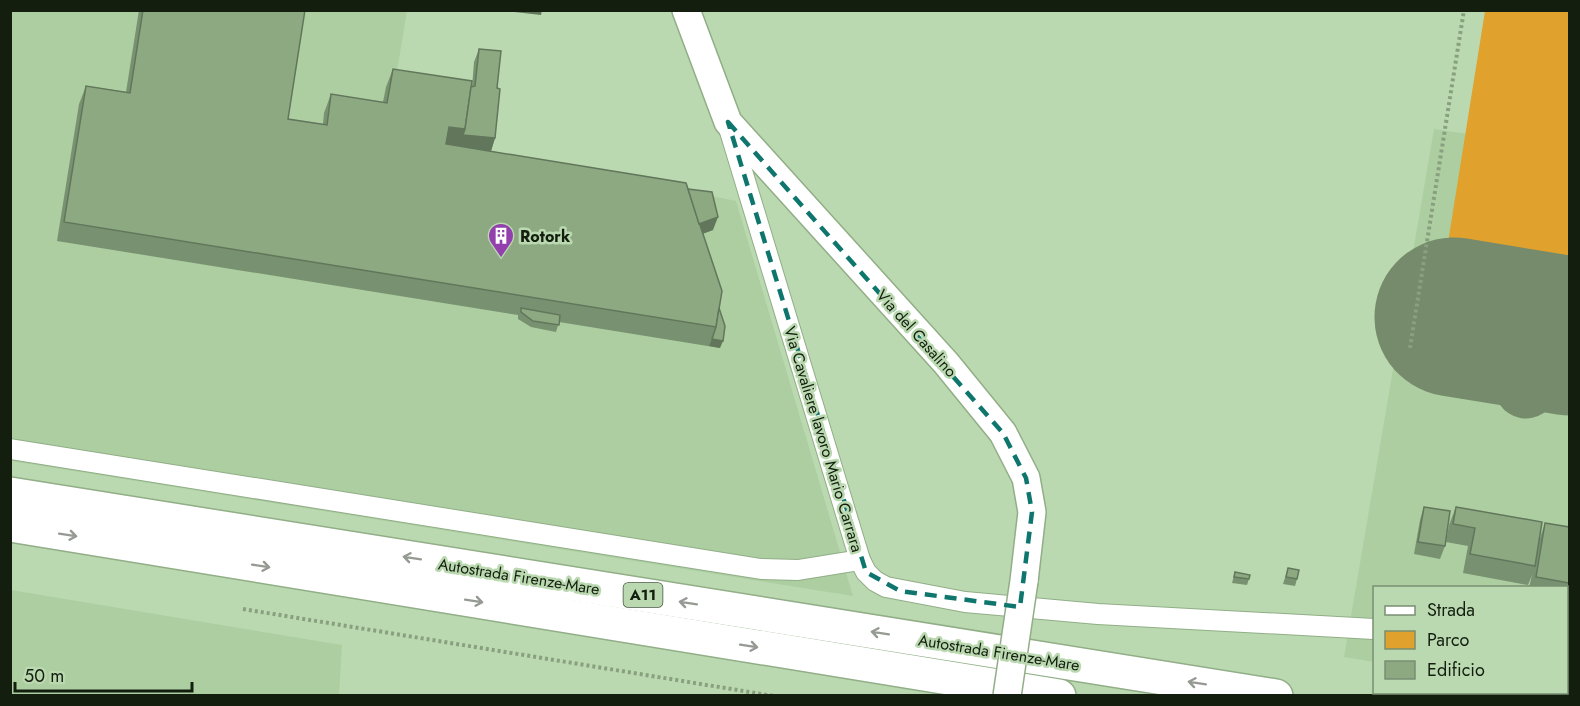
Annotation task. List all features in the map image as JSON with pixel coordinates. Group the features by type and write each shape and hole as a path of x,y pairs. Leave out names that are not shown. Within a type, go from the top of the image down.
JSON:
{"highway":[{"name":"Autostrada Firenze-Mare","path":"10,494 1276,696"},
{"name":"Autostrada Firenze-Mare","path":"10,525 1059,696"}],"street":[{"name":"Via del Casalino","path":"686,10 728,122 946,363 1003,433 1026,478 1032,512 1007,696"},
{"name":"Via Cavaliere lavoro Mario Carrara","path":"728,122 860,560 870,576 886,587 965,602 1098,614 1373,629"},
{"path":"10,449 761,569 798,570 860,560"}],"path":[{"path":"1410,348 1464,10"},
{"path":"243,609 774,696"}],"highlighted area":[{"path":"728,122 1003,433 1026,478 1032,512 1020,607 900,591 866,572"}],"shaded area":[{"path":"10,11 407,11 394,89 496,102 491,151 736,201 853,596 11,461"},
{"path":"1434,129 1569,149 1569,693 1568,586 1373,586 1373,662 1344,657"},
{"path":"11,590 342,645 339,695 11,695"}],"green space":[{"path":"1485,11 1569,11 1569,293 1443,274"}],"building":[{"path":"143,10 305,10 288,119 327,125 331,94 387,103 393,69 472,81 465,129 449,127 446,144 686,183 722,291 716,327 64,222 86,86 130,93"},
{"path":"479,49 501,51 495,138 463,135 471,87 475,86"},
{"path":"688,189 712,192 718,217 699,224"},
{"path":"521,308 560,315 559,325 533,321 521,312"},
{"path":"719,308 725,326 723,341 712,339"},
{"path":"1424,507 1450,511 1445,546 1418,542"},
{"path":"1456,507 1542,522 1535,566 1470,554 1475,528 1453,524"},
{"path":"1545,523 1569,527 1569,583 1536,577"},
{"path":"1288,568 1299,570 1297,579 1286,577"},
{"path":"1235,572 1250,575 1249,579 1234,577"}],"taxiway":[{"path":"1526,387 1537,330"}],"runway":[{"path":"1454,317 1570,336"}],"place":[{"name":"Rotork","path":"501,259"}]}
